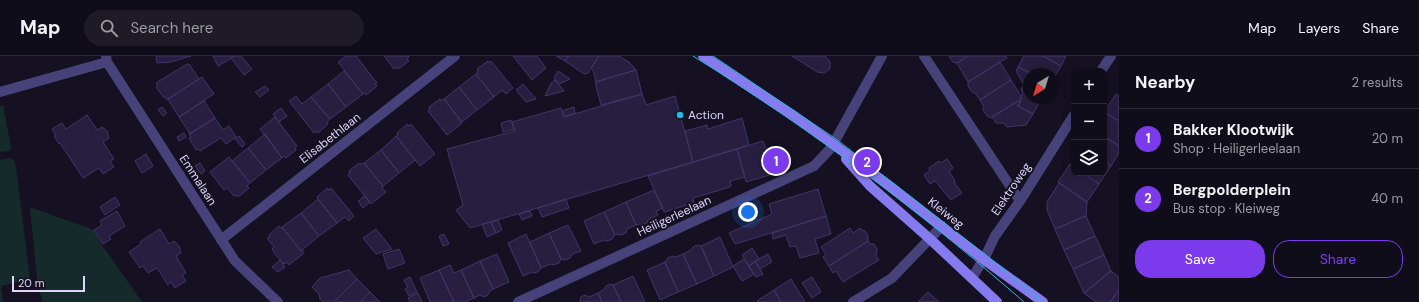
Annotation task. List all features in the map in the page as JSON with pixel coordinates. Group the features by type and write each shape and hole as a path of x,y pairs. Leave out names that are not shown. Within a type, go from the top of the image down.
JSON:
{"street":[{"name":"Elisabethlaan","path":"222,240 455,56"},
{"name":"Kleiweg","path":"703,56 794,116 833,144 942,226 983,259 1044,302"},
{"name":"Heiligerleelaan","path":"518,302 814,166 833,144 882,56"},
{"path":"924,56 1020,201"},
{"path":"1103,68 1111,56"},
{"name":"Emmalaan","path":"106,59 235,260 278,302"},
{"path":"0,92 106,59"},
{"name":"Elektroweg","path":"972,278 995,236 1020,201 1071,120"},
{"name":"Kleiweg","path":"833,144 870,186 998,302"},
{"path":"853,302 892,278 942,226"}],"green space":[{"path":"3,105 11,147 9,151 0,152 0,106"},
{"path":"10,158 14,160 16,167 30,279 1,286 3,302 0,302 0,160"},
{"path":"30,207 94,230 102,245 142,302 42,302 37,278"}],"building":[{"path":"156,56 191,56 171,62 157,63"},
{"path":"213,56 235,56 218,66"},
{"path":"241,56 252,69 244,75 231,58"},
{"path":"346,56 356,56 377,83 375,84 377,86 366,95 365,93 363,94 338,62"},
{"path":"384,56 409,56 407,59 409,61 398,69 397,67 394,69"},
{"path":"513,56 537,56 546,68 532,80"},
{"path":"556,56 568,56 565,61"},
{"path":"568,56 599,56 588,73 584,74 565,61"},
{"path":"599,56 619,56 629,62 636,70 596,82 593,70 591,68"},
{"path":"792,56 825,56 830,62 830,69 824,73 817,72"},
{"path":"949,56 968,56 957,63 953,62"},
{"path":"968,56 1006,56 1007,58 968,82 957,63"},
{"path":"1024,56 1043,56 1061,66 1059,69 1059,68 1023,68 1023,70 1018,67"},
{"path":"1043,56 1066,56 1061,66"},
{"path":"488,61 489,63 491,61 513,88 506,94 502,90 494,97 476,74 478,71 477,69"},
{"path":"1000,62 1011,80 980,100 968,86 968,82"},
{"path":"189,64 199,79 167,100 156,87 158,85 156,83"},
{"path":"1018,67 1023,70 1023,83 1016,71"},
{"path":"636,70 642,94 601,105 595,82"},
{"path":"344,71 363,94 346,107 328,84"},
{"path":"558,71 570,79 559,84 554,78"},
{"path":"476,74 494,97 477,110 459,87"},
{"path":"202,77 214,94 179,117 168,99"},
{"path":"555,80 564,91 545,96 551,83"},
{"path":"1011,80 1021,96 1020,102 1018,101 991,118 987,116 983,110 984,107 980,100"},
{"path":"328,84 346,107 330,119 311,97"},
{"path":"523,84 536,99 526,102 516,90"},
{"path":"265,86 269,90 260,97 255,92"},
{"path":"459,87 477,110 462,122 444,99"},
{"path":"642,94 646,105 675,96 693,162 470,228 456,210 463,205 447,149 515,131 512,122 561,108 564,117"},
{"path":"1023,94 1023,104 1039,104 1033,114 1018,106 1022,98 1021,96"},
{"path":"1116,94 1119,96 1119,121 1107,114 1107,108"},
{"path":"296,96 302,104 311,97 330,119 327,122 328,124 318,133 317,131 314,133 289,101"},
{"path":"440,99 441,101 444,99 462,123 447,135 428,111 430,109 429,107"},
{"path":"204,101 215,118 190,134 179,117"},
{"path":"1018,101 1020,102 1018,106 1033,114 1026,125 1007,127 1004,123 996,123 992,117"},
{"path":"162,107 167,113 163,116 158,110"},
{"path":"574,107 575,113 564,117 562,111"},
{"path":"281,108 287,116 279,122 273,114"},
{"path":"1107,114 1119,121 1119,146 1107,138"},
{"path":"87,115 97,130 102,127 107,131 109,138 103,142 114,159 110,161 114,167 103,174 99,168 83,178 60,143 59,144 52,129 62,123 66,129"},
{"path":"275,117 297,146 295,148 296,150 286,158 284,156 282,158 260,129"},
{"path":"215,118 223,130 229,126 236,137 226,144 221,138 200,151 198,149 196,150 189,138 191,137 189,134"},
{"path":"742,118 749,145 693,162 685,131 707,125 708,129"},
{"path":"511,120 514,129 503,132 501,123"},
{"path":"407,124 409,126 411,124 435,154 420,166 396,136 398,135 397,133"},
{"path":"184,133 186,137 179,141 177,137"},
{"path":"265,134 282,158 266,170 248,148"},
{"path":"239,136 245,144 242,147 235,139"},
{"path":"396,136 415,160 399,173 381,150"},
{"path":"1107,138 1119,146 1119,153 1111,166 1107,163"},
{"path":"763,141 767,151 777,151 783,156 784,160 782,167 776,169 777,170 773,172 773,174 746,182 737,149"},
{"path":"248,148 266,170 250,183 232,161"},
{"path":"737,149 745,177 730,181 730,187 693,198 694,203 664,212 648,176"},
{"path":"381,150 399,173 383,186 364,163"},
{"path":"146,154 153,166 142,173 135,161"},
{"path":"229,157 250,183 247,186 249,188 238,197 236,195 234,196 227,188 224,190 210,172"},
{"path":"947,159 953,168 949,171 955,181 954,182 962,193 951,200 935,181 930,184 924,175 930,170 929,168 939,161 940,163"},
{"path":"200,163 205,171 201,174 195,166"},
{"path":"359,163 364,163 383,186 382,188 386,192 371,204 348,175 350,173 349,171"},
{"path":"1107,163 1111,166 1107,172"},
{"path":"1070,164 1071,176 1087,176 1099,184 1087,202 1058,182"},
{"path":"1087,176 1104,176 1099,184"},
{"path":"1059,183 1087,202 1086,216 1055,229 1047,210 1047,202"},
{"path":"327,188 329,190 331,188 354,216 349,221 345,217 337,223 318,199 317,197"},
{"path":"818,189 826,216 735,244 729,233 772,214 769,204"},
{"path":"654,190 663,208 656,211 658,215 648,220 647,223 636,225 626,202"},
{"path":"365,196 370,202 363,208 358,201"},
{"path":"115,197 120,205 105,215 100,207"},
{"path":"318,199 337,223 319,236 301,213"},
{"path":"566,199 569,208 542,217 538,208"},
{"path":"626,202 636,225 627,229 626,233 615,235 604,212"},
{"path":"117,211 125,226 109,236 111,239 103,244 94,230 102,225 100,221"},
{"path":"530,211 532,216 522,220 519,214"},
{"path":"604,212 615,235 612,239 594,244 584,221"},
{"path":"301,213 319,236 301,251 282,227"},
{"path":"826,216 831,234 815,239 819,253 800,258 796,246 790,247 786,235 773,239 772,233"},
{"path":"1086,216 1095,236 1064,250 1055,229"},
{"path":"498,220 502,230 496,233 491,222"},
{"path":"491,222 496,233 487,237 482,224"},
{"path":"568,225 581,251 572,254 570,258 565,260 561,259 549,233"},
{"path":"279,226 281,228 282,227 304,253 289,265 287,262 284,264 275,254 272,249 274,247 267,238 270,237 269,235"},
{"path":"850,228 853,233 860,228 861,230 865,231 868,236 868,241 829,266 823,257 826,255 821,247"},
{"path":"160,229 169,244 174,241 179,246 181,253 176,256 186,273 182,275 186,281 175,288 171,282 168,285 157,268 148,273 143,266 140,268 129,252 141,244 140,242"},
{"path":"376,229 392,249 376,254 363,238"},
{"path":"549,233 561,259 559,263 554,265 550,264 541,268 530,242"},
{"path":"444,234 449,244 443,246 439,236"},
{"path":"526,234 541,268 535,273 532,272 523,276 508,243"},
{"path":"1095,236 1104,255 1073,269 1064,250"},
{"path":"720,237 733,267 714,276 701,246"},
{"path":"868,241 870,244 874,244 877,249 876,256 879,260 843,282 836,271 833,273 829,266"},
{"path":"697,245 701,246 714,276 697,284 683,254"},
{"path":"752,248 759,259 749,266 742,255"},
{"path":"399,249 405,263 388,269 383,254"},
{"path":"497,254 509,282 493,289 480,261"},
{"path":"683,254 697,284 678,292 665,262 672,256 676,257"},
{"path":"768,254 772,262 760,269 755,261"},
{"path":"1104,255 1111,271 1084,293 1073,269"},
{"path":"744,259 754,274 742,281 733,266"},
{"path":"280,260 285,267 278,272 272,267"},
{"path":"480,261 493,289 484,297 480,295 474,298 461,270"},
{"path":"755,261 763,274 756,277 749,266"},
{"path":"665,262 678,292 660,300 647,270"},
{"path":"450,265 454,273 461,270 474,298 465,302 454,302 439,270"},
{"path":"349,270 357,279 334,302 323,302 320,299 319,294 312,287 320,278"},
{"path":"439,270 454,302 430,302 420,278"},
{"path":"1111,271 1119,277 1119,290 1110,302 1096,302 1084,293"},
{"path":"633,276 645,302 621,302 613,285"},
{"path":"410,277 417,292 409,296 405,289 408,287 404,280"},
{"path":"812,277 821,292 812,298 802,283"},
{"path":"357,279 370,292 360,302 334,302"},
{"path":"791,279 805,302 781,302 774,290"},
{"path":"610,284 613,285 621,302 602,302 598,293"},
{"path":"774,290 781,302 757,301"},
{"path":"1119,290 1119,302 1110,302"},
{"path":"370,292 380,302 360,302"},
{"path":"928,292 939,302 918,302"},
{"path":"418,293 422,302 410,302 408,298"},
{"path":"598,293 602,302 580,302 581,297 585,295 589,297"}],"tram line":[{"path":"693,56 780,112 864,172 945,235 1024,302"},
{"path":"713,56 836,139 986,255 1043,302"}],"place":[{"name":"Action","path":"680,115"},
{"name":"Bakker Klootwijk","path":"776,161"},
{"name":"Bergpolderplein","path":"867,162"}]}
